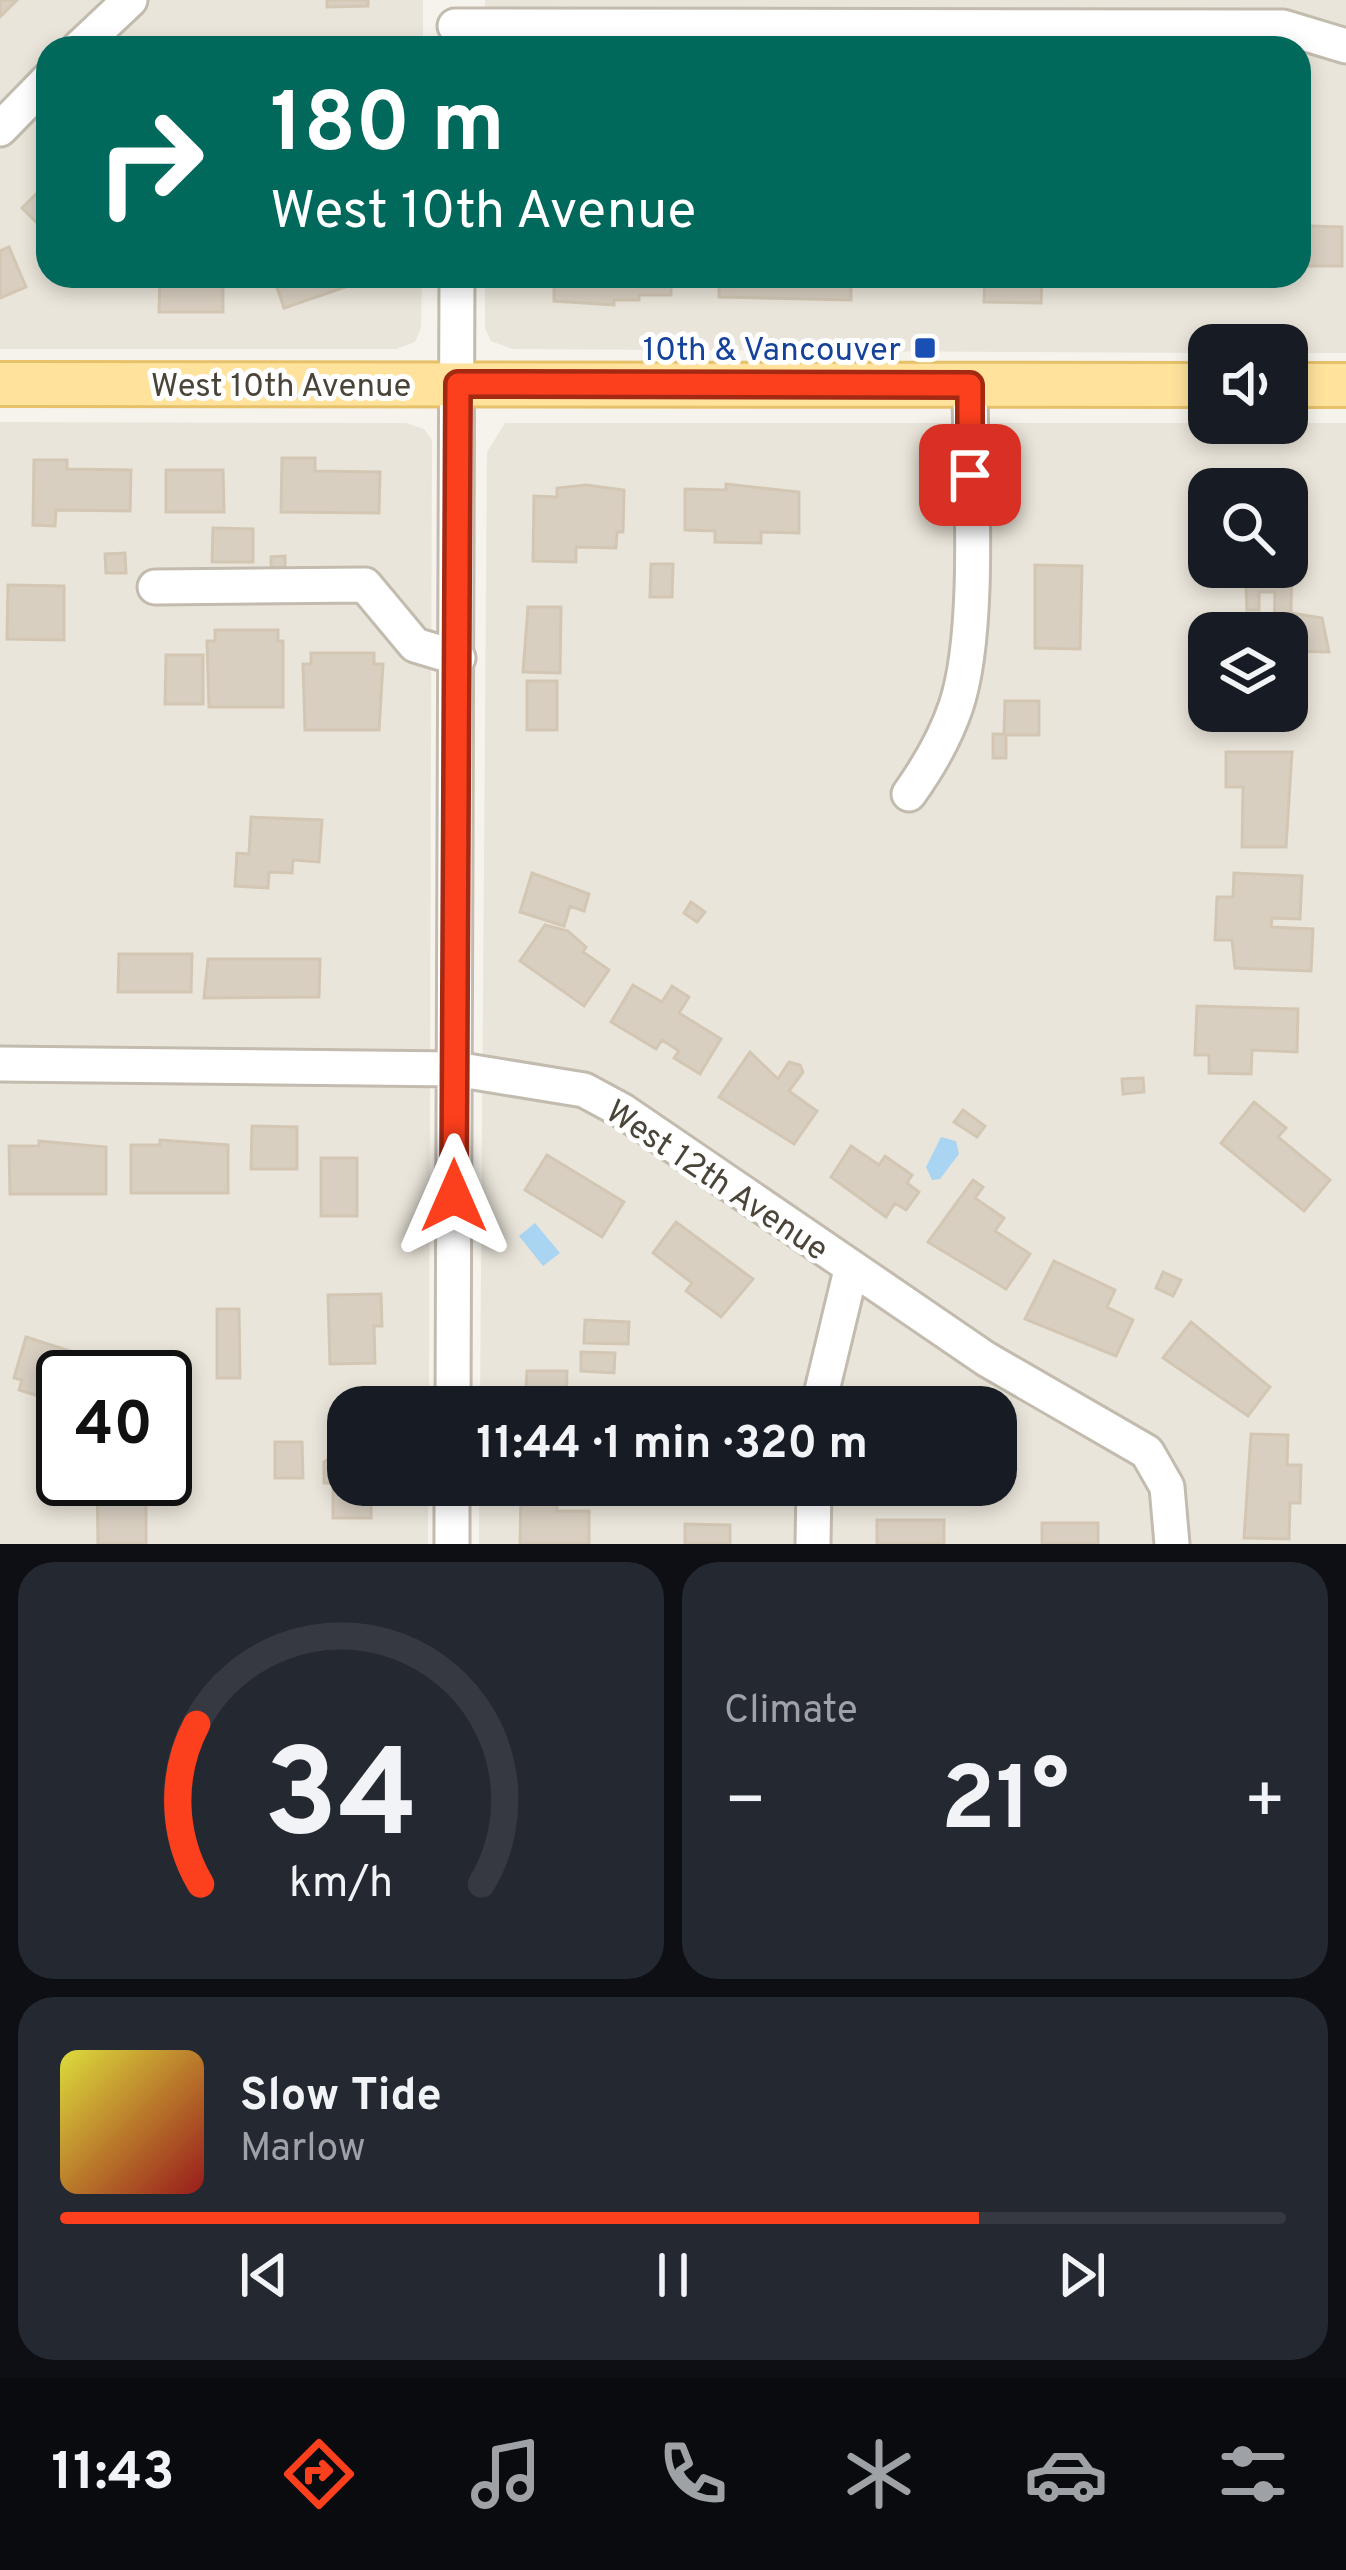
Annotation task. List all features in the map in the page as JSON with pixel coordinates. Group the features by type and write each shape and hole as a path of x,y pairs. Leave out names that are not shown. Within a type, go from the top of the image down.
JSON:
{"main road":[{"name":"West 10th Avenue","path":"0,384 1188,385"},
{"path":"1308,385 1346,385"}],"street":[{"path":"92,36 130,0"},
{"path":"455,25 1283,26 1346,46"},
{"path":"0,129 36,92"},
{"path":"453,1386 457,288"},
{"path":"909,794 936,755 958,701 970,565 970,385"},
{"path":"154,587 364,585 416,645 458,658"},
{"name":"West 12th Avenue","path":"0,1064 455,1069 547,1082 601,1098 986,1359 1127,1437 1160,1469 1172,1516 1172,1544"},
{"path":"823,1386 851,1270"},
{"path":"452,1506 452,1544"},
{"path":"813,1544 814,1506"}],"shaded area":[{"path":"0,0 423,0 423,36 36,36 36,288 422,288 421,328 415,342 396,349 0,349"},
{"path":"485,0 1346,0 1346,353 1308,353 1308,324 1188,324 1188,353 512,349 491,341 485,328 485,288 1311,288 1311,36 485,36"},
{"path":"0,422 406,423 424,429 432,440 429,1386 327,1386 327,1506 428,1506 428,1544 0,1544"},
{"path":"505,423 1188,423 1188,444 1308,444 1308,423 1346,423 1346,1544 479,1544 479,1506 1017,1506 1017,1386 480,1386 487,452"}],"water":[{"path":"941,1137 956,1141 959,1154 940,1179 932,1180 926,1167"},
{"path":"535,1223 560,1253 543,1266 519,1236"}],"building":[{"path":"0,0 17,0 0,17"},
{"path":"327,0 368,0 368,6 327,7"},
{"path":"36,194 36,222 22,208"},
{"path":"1311,226 1342,227 1342,266 1311,266"},
{"path":"9,247 26,287 0,298 0,251"},
{"path":"160,288 223,288 223,312 159,312"},
{"path":"277,288 342,288 284,308"},
{"path":"554,288 671,288 671,295 639,295 639,300 614,300 614,305 554,301"},
{"path":"719,288 851,288 851,300 719,297"},
{"path":"985,288 1042,288 1041,303 984,302"},
{"path":"282,458 315,458 315,471 380,472 379,513 281,512"},
{"path":"34,460 67,460 67,469 131,470 130,511 56,510 55,526 33,525"},
{"path":"166,470 223,470 224,512 166,512"},
{"path":"726,484 799,492 799,533 761,532 761,543 715,542 715,531 685,530 685,489 726,490"},
{"path":"586,485 624,490 623,532 617,532 616,548 576,547 576,562 533,561 534,496 557,497 557,488"},
{"path":"213,528 253,529 253,562 212,562"},
{"path":"125,553 126,573 106,573 105,554"},
{"path":"285,556 285,567 271,568 271,557"},
{"path":"651,564 673,564 672,597 650,597"},
{"path":"1035,565 1082,566 1080,649 1035,648"},
{"path":"8,585 64,586 64,640 7,639"},
{"path":"1246,588 1291,588 1291,612 1275,612 1275,592 1259,592 1259,610 1247,610"},
{"path":"528,607 561,607 560,673 523,672"},
{"path":"1308,616 1322,618 1329,652 1308,652"},
{"path":"215,630 278,630 278,641 283,641 283,707 209,707 207,641 215,641"},
{"path":"311,653 374,653 374,664 383,664 379,730 305,730 303,664 311,664"},
{"path":"166,655 203,655 203,704 165,704"},
{"path":"527,681 557,681 557,730 527,730"},
{"path":"1005,701 1039,701 1039,735 1006,735 1006,758 993,758 993,734 1004,734"},
{"path":"1226,752 1292,752 1286,847 1242,847 1243,787 1226,787"},
{"path":"251,817 322,820 319,862 293,860 292,873 269,872 268,888 235,886 237,853 249,854"},
{"path":"532,873 589,894 584,911 570,906 564,926 520,912"},
{"path":"1234,873 1302,876 1300,919 1272,918 1271,927 1313,929 1311,971 1235,968 1232,940 1215,940 1217,897 1233,897"},
{"path":"691,902 705,912 697,922 684,913"},
{"path":"545,925 568,931 586,947 583,952 609,970 584,1006 520,961"},
{"path":"119,954 192,954 191,992 118,992"},
{"path":"208,959 320,959 319,997 204,998"},
{"path":"633,985 662,1002 672,986 689,997 679,1013 721,1039 700,1074 674,1058 679,1051 662,1040 656,1049 611,1022"},
{"path":"1197,1006 1298,1009 1297,1052 1252,1050 1251,1074 1209,1073 1209,1055 1195,1055"},
{"path":"750,1052 778,1079 789,1062 800,1065 803,1072 789,1091 817,1111 794,1144 719,1097"},
{"path":"1143,1078 1144,1092 1123,1094 1122,1079"},
{"path":"1254,1102 1286,1128 1278,1137 1330,1180 1304,1211 1221,1143"},
{"path":"963,1110 985,1126 977,1137 954,1122"},
{"path":"252,1126 297,1127 297,1169 251,1169"},
{"path":"160,1140 228,1145 228,1193 131,1193 131,1145 160,1145"},
{"path":"39,1141 106,1147 106,1194 10,1194 9,1146 39,1146"},
{"path":"851,1146 879,1165 885,1156 912,1175 907,1183 919,1192 906,1210 895,1203 886,1217 831,1177"},
{"path":"547,1155 624,1202 602,1237 525,1190"},
{"path":"321,1158 357,1158 357,1216 321,1216"},
{"path":"973,1180 983,1187 975,1198 1004,1218 995,1231 1030,1254 1006,1289 928,1242"},
{"path":"676,1222 753,1279 721,1317 686,1291 692,1283 653,1253"},
{"path":"1054,1261 1115,1290 1107,1307 1133,1320 1116,1356 1025,1319"},
{"path":"1163,1272 1181,1280 1173,1296 1156,1288"},
{"path":"381,1294 382,1326 374,1326 375,1363 330,1364 328,1295"},
{"path":"217,1309 239,1309 240,1378 217,1378"},
{"path":"585,1320 629,1322 628,1344 584,1343"},
{"path":"1191,1322 1270,1387 1248,1416 1163,1358"},
{"path":"26,1337 67,1350 36,1350 36,1395 19,1390 22,1380 14,1378"},
{"path":"581,1352 615,1353 614,1373 581,1371"},
{"path":"527,1371 567,1371 567,1386 526,1386"},
{"path":"1251,1434 1288,1435 1287,1465 1301,1465 1300,1503 1290,1503 1289,1539 1244,1538"},
{"path":"275,1442 302,1442 303,1478 275,1478"},
{"path":"97,1506 146,1506 146,1544 98,1544"},
{"path":"333,1506 371,1506 371,1518 333,1518"},
{"path":"521,1506 589,1511 589,1544 520,1544"},
{"path":"877,1520 944,1520 944,1544 877,1544"},
{"path":"1042,1523 1098,1523 1098,1544 1042,1544"},
{"path":"685,1524 730,1525 730,1544 685,1544"}],"place":[{"name":"10th & Vancouver","path":"925,348"}],"route":[{"path":"454,1196 458,384 970,385 970,475"}]}
